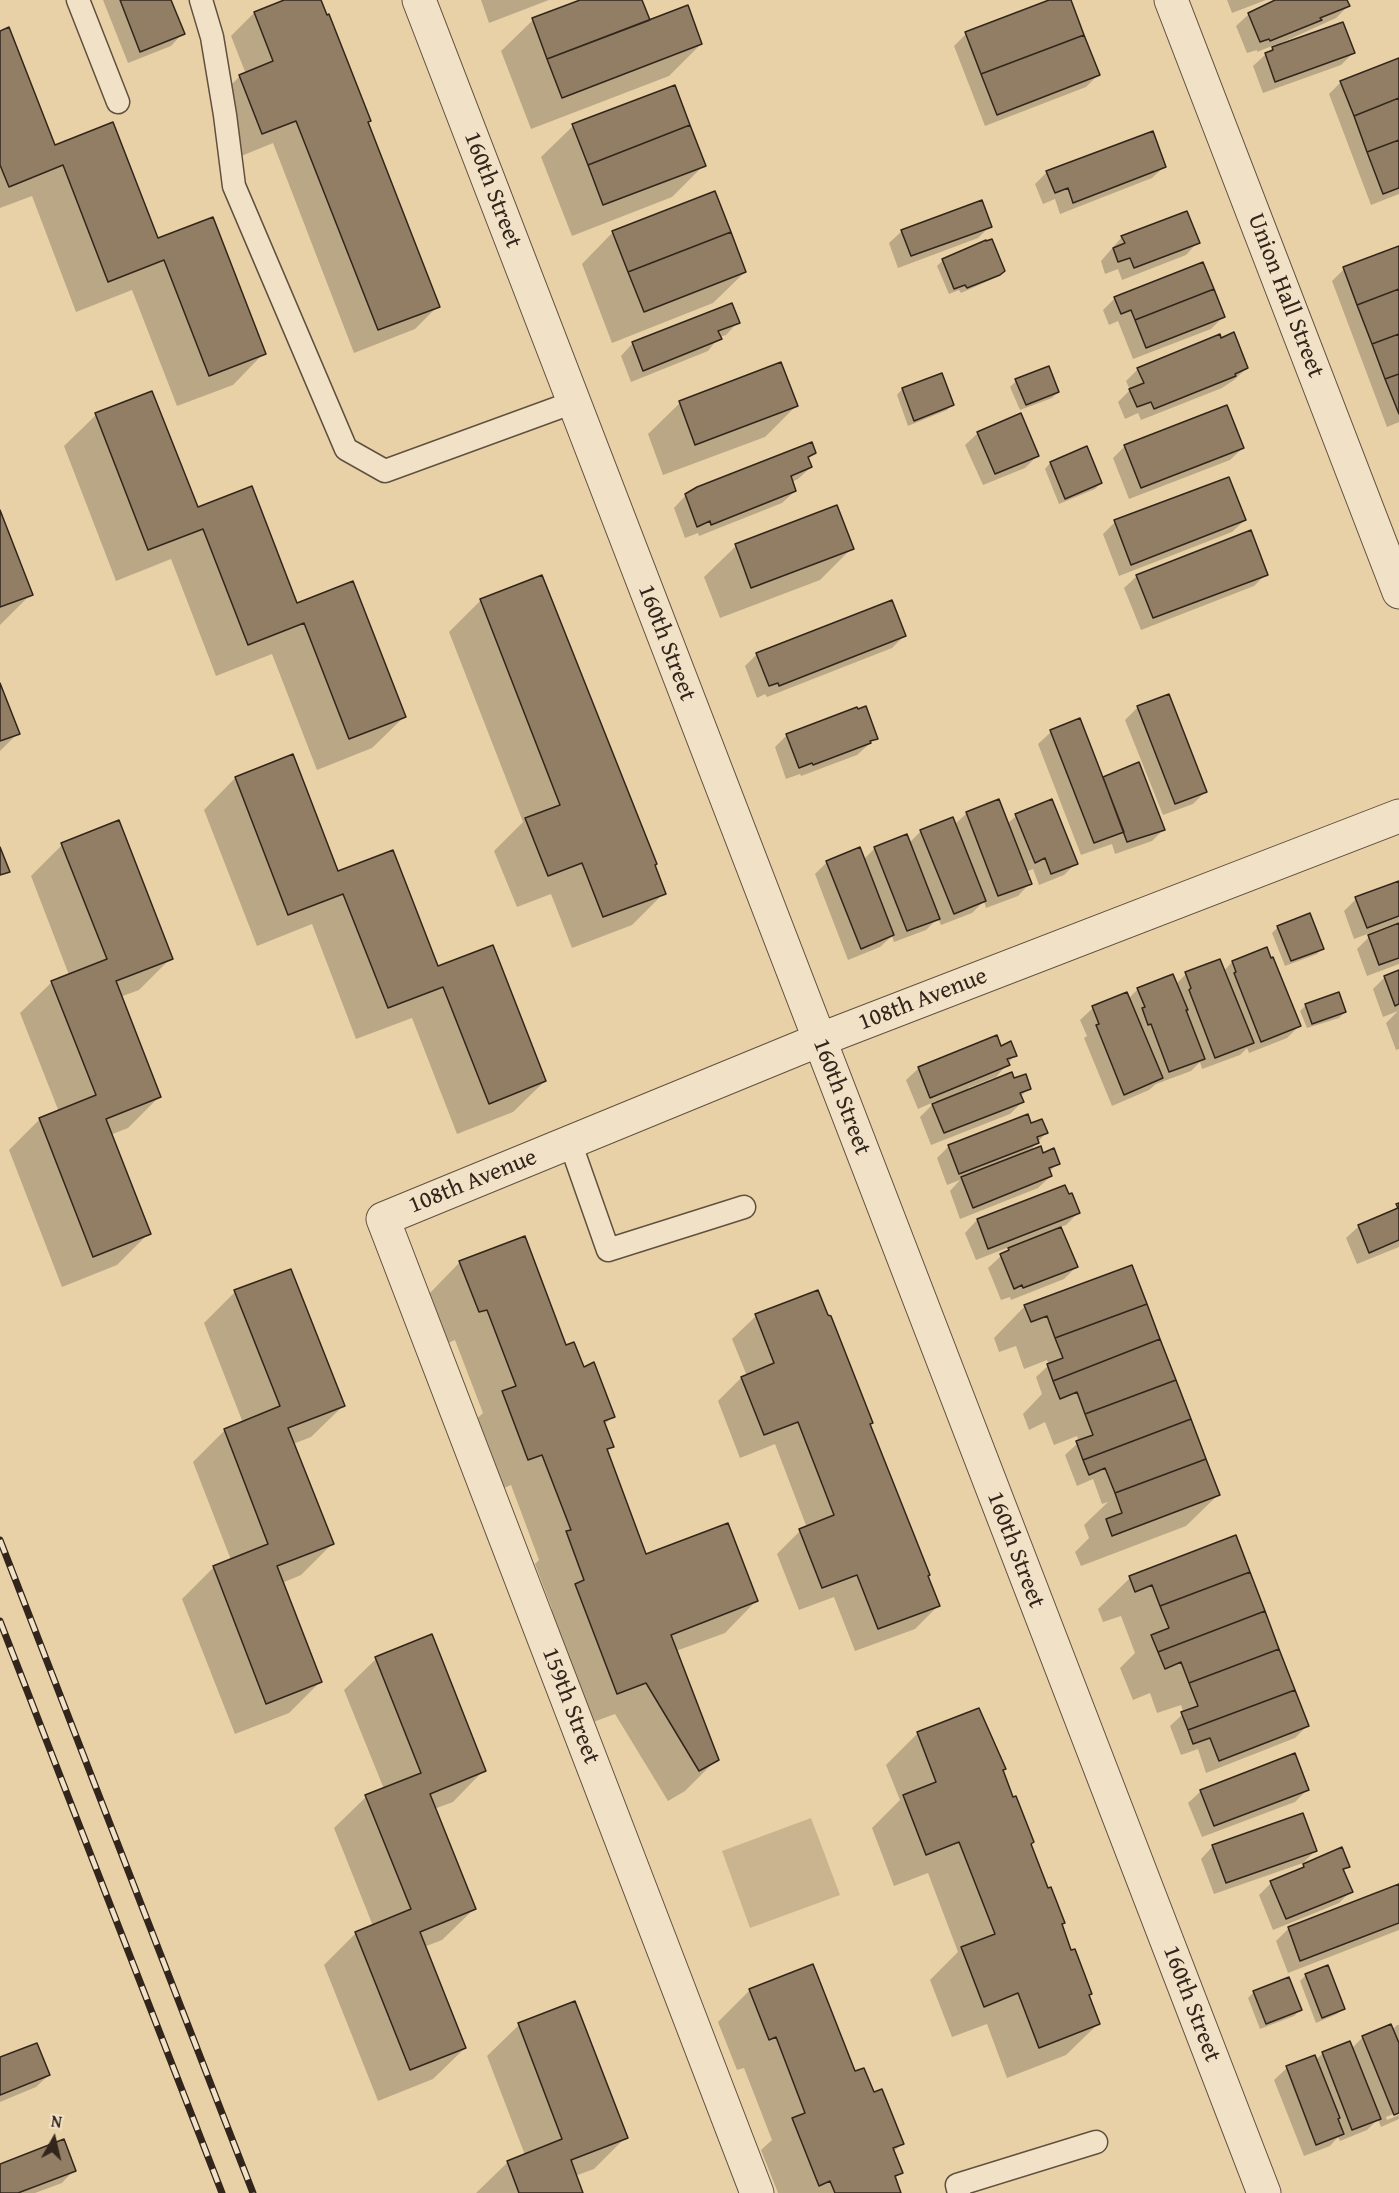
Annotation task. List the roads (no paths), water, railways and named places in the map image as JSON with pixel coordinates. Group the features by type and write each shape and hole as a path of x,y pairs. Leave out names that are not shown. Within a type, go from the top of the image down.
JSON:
{"street":[{"name":"160th Street","path":"419,0 1264,2193"},
{"name":"Union Hall Street","path":"1171,0 1399,592"},
{"name":"108th Avenue","path":"384,1219 819,1040 1399,816"},
{"name":"159th Street","path":"384,1219 757,2193"}],"lane":[{"path":"78,0 118,102"},
{"path":"201,0 216,59 234,186 346,449 385,471 574,402"},
{"path":"570,1142 608,1250 744,1207"},
{"path":"959,2193 957,2186 1096,2142"}],"railway":[{"path":"0,1540 253,2193"},
{"path":"0,1621 222,2193"}]}
